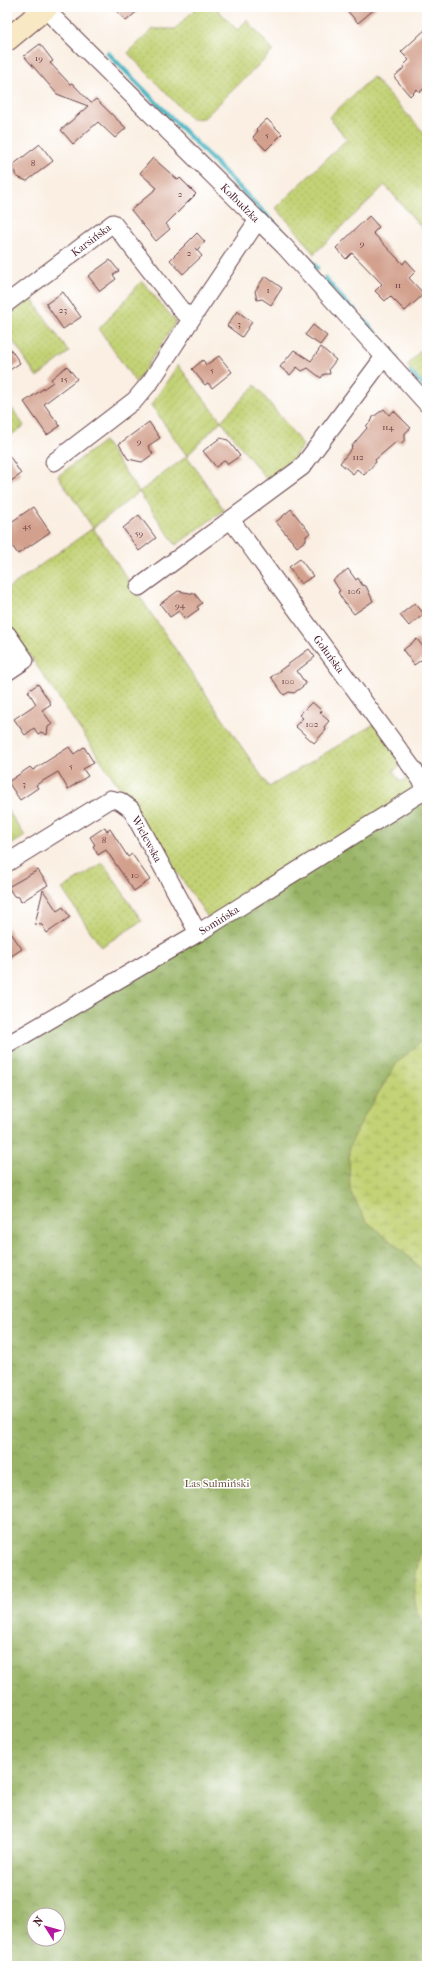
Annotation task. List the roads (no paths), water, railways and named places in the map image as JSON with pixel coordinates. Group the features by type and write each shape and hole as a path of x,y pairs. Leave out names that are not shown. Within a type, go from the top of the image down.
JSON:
{"street":[{"path":"7,40 46,8"},
{"name":"Kolbudzka","path":"46,8 284,246 427,404"},
{"path":"54,462 135,400 151,381 258,220"},
{"name":"Karsińska","path":"7,303 113,223 182,311 192,318"},
{"path":"139,586 302,467 384,357"},
{"name":"Gołuńska","path":"231,520 427,788"},
{"path":"7,634 25,660 7,672"},
{"name":"Somińska","path":"7,1045 198,933 427,788"},
{"name":"Wielewska","path":"7,863 110,799 120,801 131,809 198,933"}],"waterway":[{"path":"108,53 280,229"},
{"path":"290,239 317,268"},
{"path":"325,278 346,303 355,310"},
{"path":"364,320 397,358"},
{"path":"410,372 427,390"}],"park label":[{"name":"Las Sulmiński","path":"217,1483"}]}
